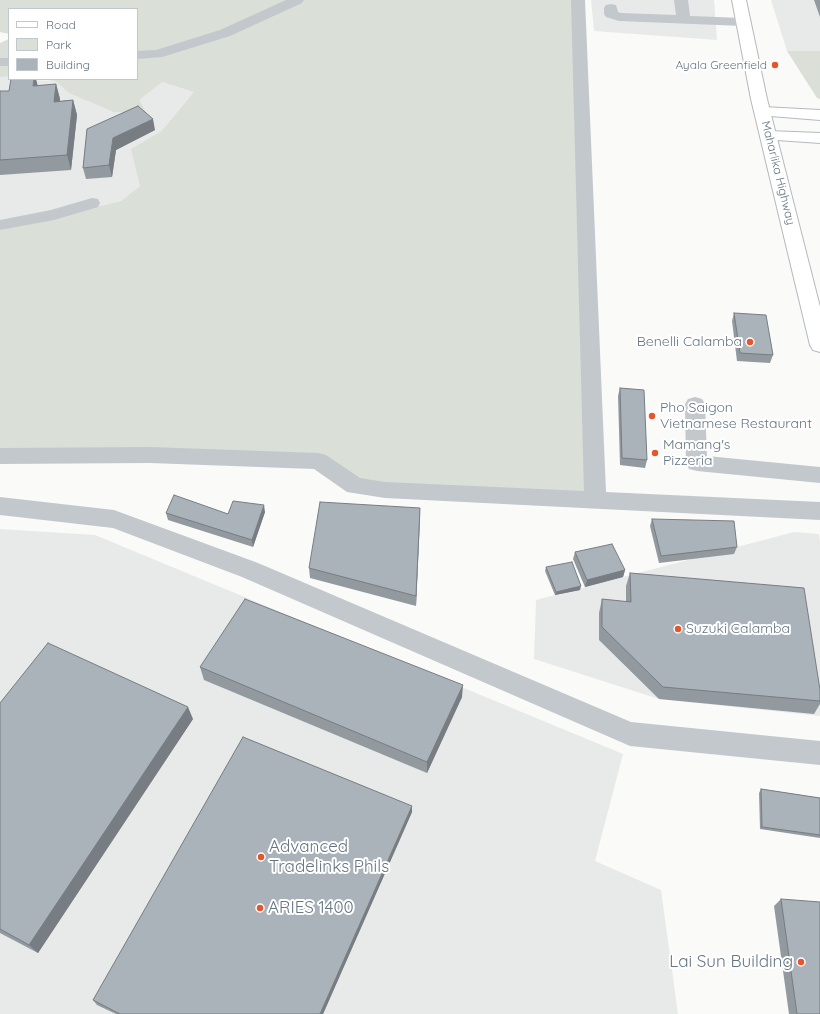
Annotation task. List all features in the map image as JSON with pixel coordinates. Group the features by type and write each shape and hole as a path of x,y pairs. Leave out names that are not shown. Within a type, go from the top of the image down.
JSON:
{"main road":[{"name":"Maharlika Highway","path":"739,0 768,136 820,345"},
{"path":"763,112 820,115"},
{"path":"768,136 820,138"}],"street":[{"path":"138,55 157,54 225,33 297,0"},
{"path":"578,0 595,500"},
{"path":"681,0 684,20"},
{"path":"611,8 611,14 619,17 743,22"},
{"path":"0,225 54,214 92,203"},
{"path":"695,404 697,463 820,475"},
{"path":"0,456 150,455 318,461 355,486 385,490 820,511"},
{"path":"0,506 114,519 250,570 630,734 820,753"}],"shaded area":[{"path":"591,0 714,0 717,40 594,31"},
{"path":"771,0 820,0 820,51 787,51"},
{"path":"8,76 8,80 55,81 69,93 162,82 195,92 140,186 121,201 0,230 0,77"},
{"path":"0,529 95,535 623,754 595,861 661,890 678,1014 0,1014"},
{"name":"Suzuki Calamba","path":"794,532 819,534 820,716 659,699 534,659 536,600"}],"green space":[{"path":"0,0 573,0 592,495 387,491 325,465 0,458 0,230 121,201 140,186 131,149 162,131 194,92 162,82 139,100 146,112 114,112 69,93 55,81 46,80 138,80 138,8 8,8 8,34 0,32"},
{"path":"8,39 8,76 0,77 0,43"},
{"path":"787,51 820,51 820,99 817,98"}],"building":[{"path":"11,80 34,80 33,86 56,84 54,102 73,100 67,155 0,160 0,91 9,91"},
{"path":"138,106 153,119 113,138 109,165 83,168 87,129"},
{"name":"Benelli Calamba","path":"734,313 766,315 773,355 740,353"},
{"path":"620,388 644,390 647,460 622,458"},
{"path":"174,495 228,514 233,501 264,505 252,540 166,513"},
{"path":"320,502 420,508 416,596 309,568"},
{"path":"652,519 734,521 737,547 661,556"},
{"path":"612,544 625,570 587,580 575,552"},
{"path":"572,562 581,586 556,592 546,567"},
{"path":"630,573 804,588 820,690 820,701 663,687 602,627 602,599 631,602"},
{"path":"245,599 463,685 427,762 200,667"},
{"path":"48,643 188,707 29,945 0,929 0,703"},
{"name":"ARIES 1400","path":"243,737 412,806 320,1014 120,1014 93,1000"},
{"path":"761,789 820,798 820,835 762,827"},
{"name":"Lai Sun Building","path":"781,899 820,902 820,1014 797,1014"}],"place":[{"name":"Ayala Greenfield","path":"775,65"},
{"name":"Benelli Calamba","path":"750,342"},
{"name":"Pho Saigon Vietnamese Restaurant","path":"652,416"},
{"name":"Mamang's Pizzeria","path":"655,453"},
{"name":"Suzuki Calamba","path":"678,629"},
{"name":"Advanced Tradelinks Phils","path":"261,857"},
{"name":"ARIES 1400","path":"260,908"},
{"name":"Lai Sun Building","path":"801,962"}]}
